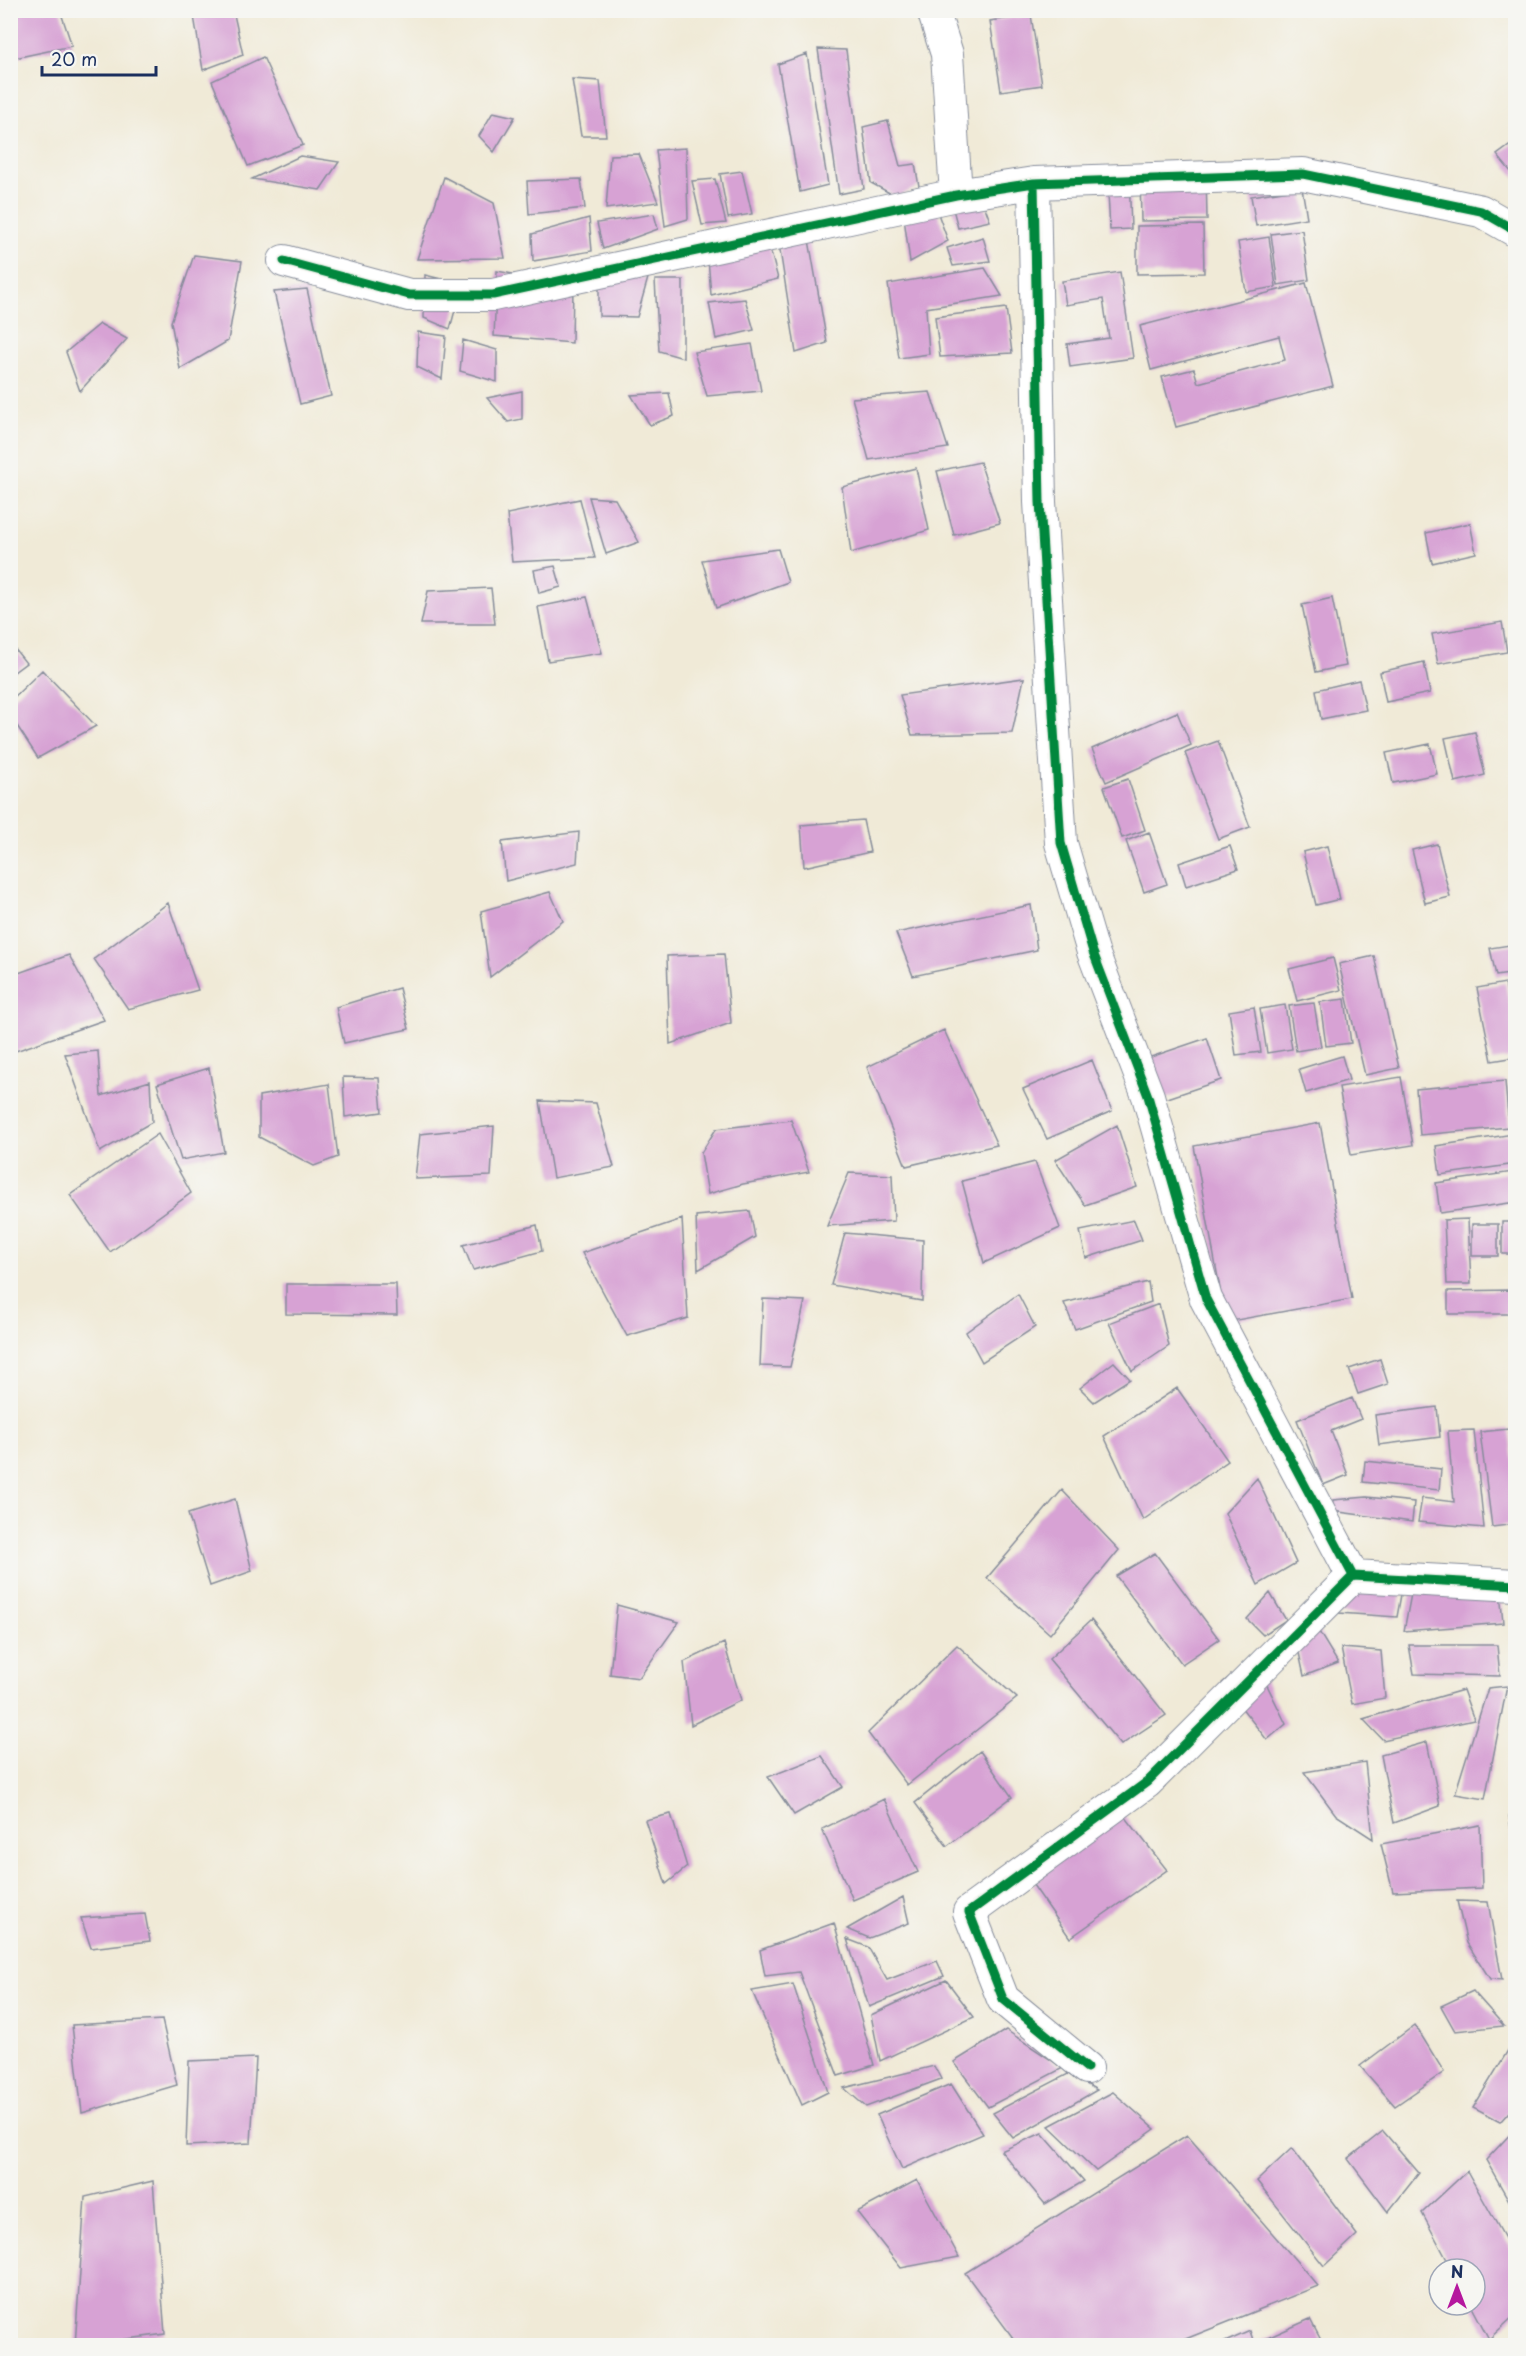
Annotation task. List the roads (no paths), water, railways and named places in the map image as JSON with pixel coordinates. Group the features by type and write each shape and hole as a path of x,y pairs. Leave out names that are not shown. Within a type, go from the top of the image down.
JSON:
{"street":[{"path":"933,10 947,54 956,195"},
{"path":"284,261 409,295 493,295 956,195 1034,183 1303,174 1481,211 1515,231"},
{"path":"1034,183 1040,502 1061,843 1094,952 1148,1096 1206,1299 1353,1576"},
{"path":"1087,2068 1003,1999 969,1912 1147,1782 1353,1576 1515,1585"}]}
